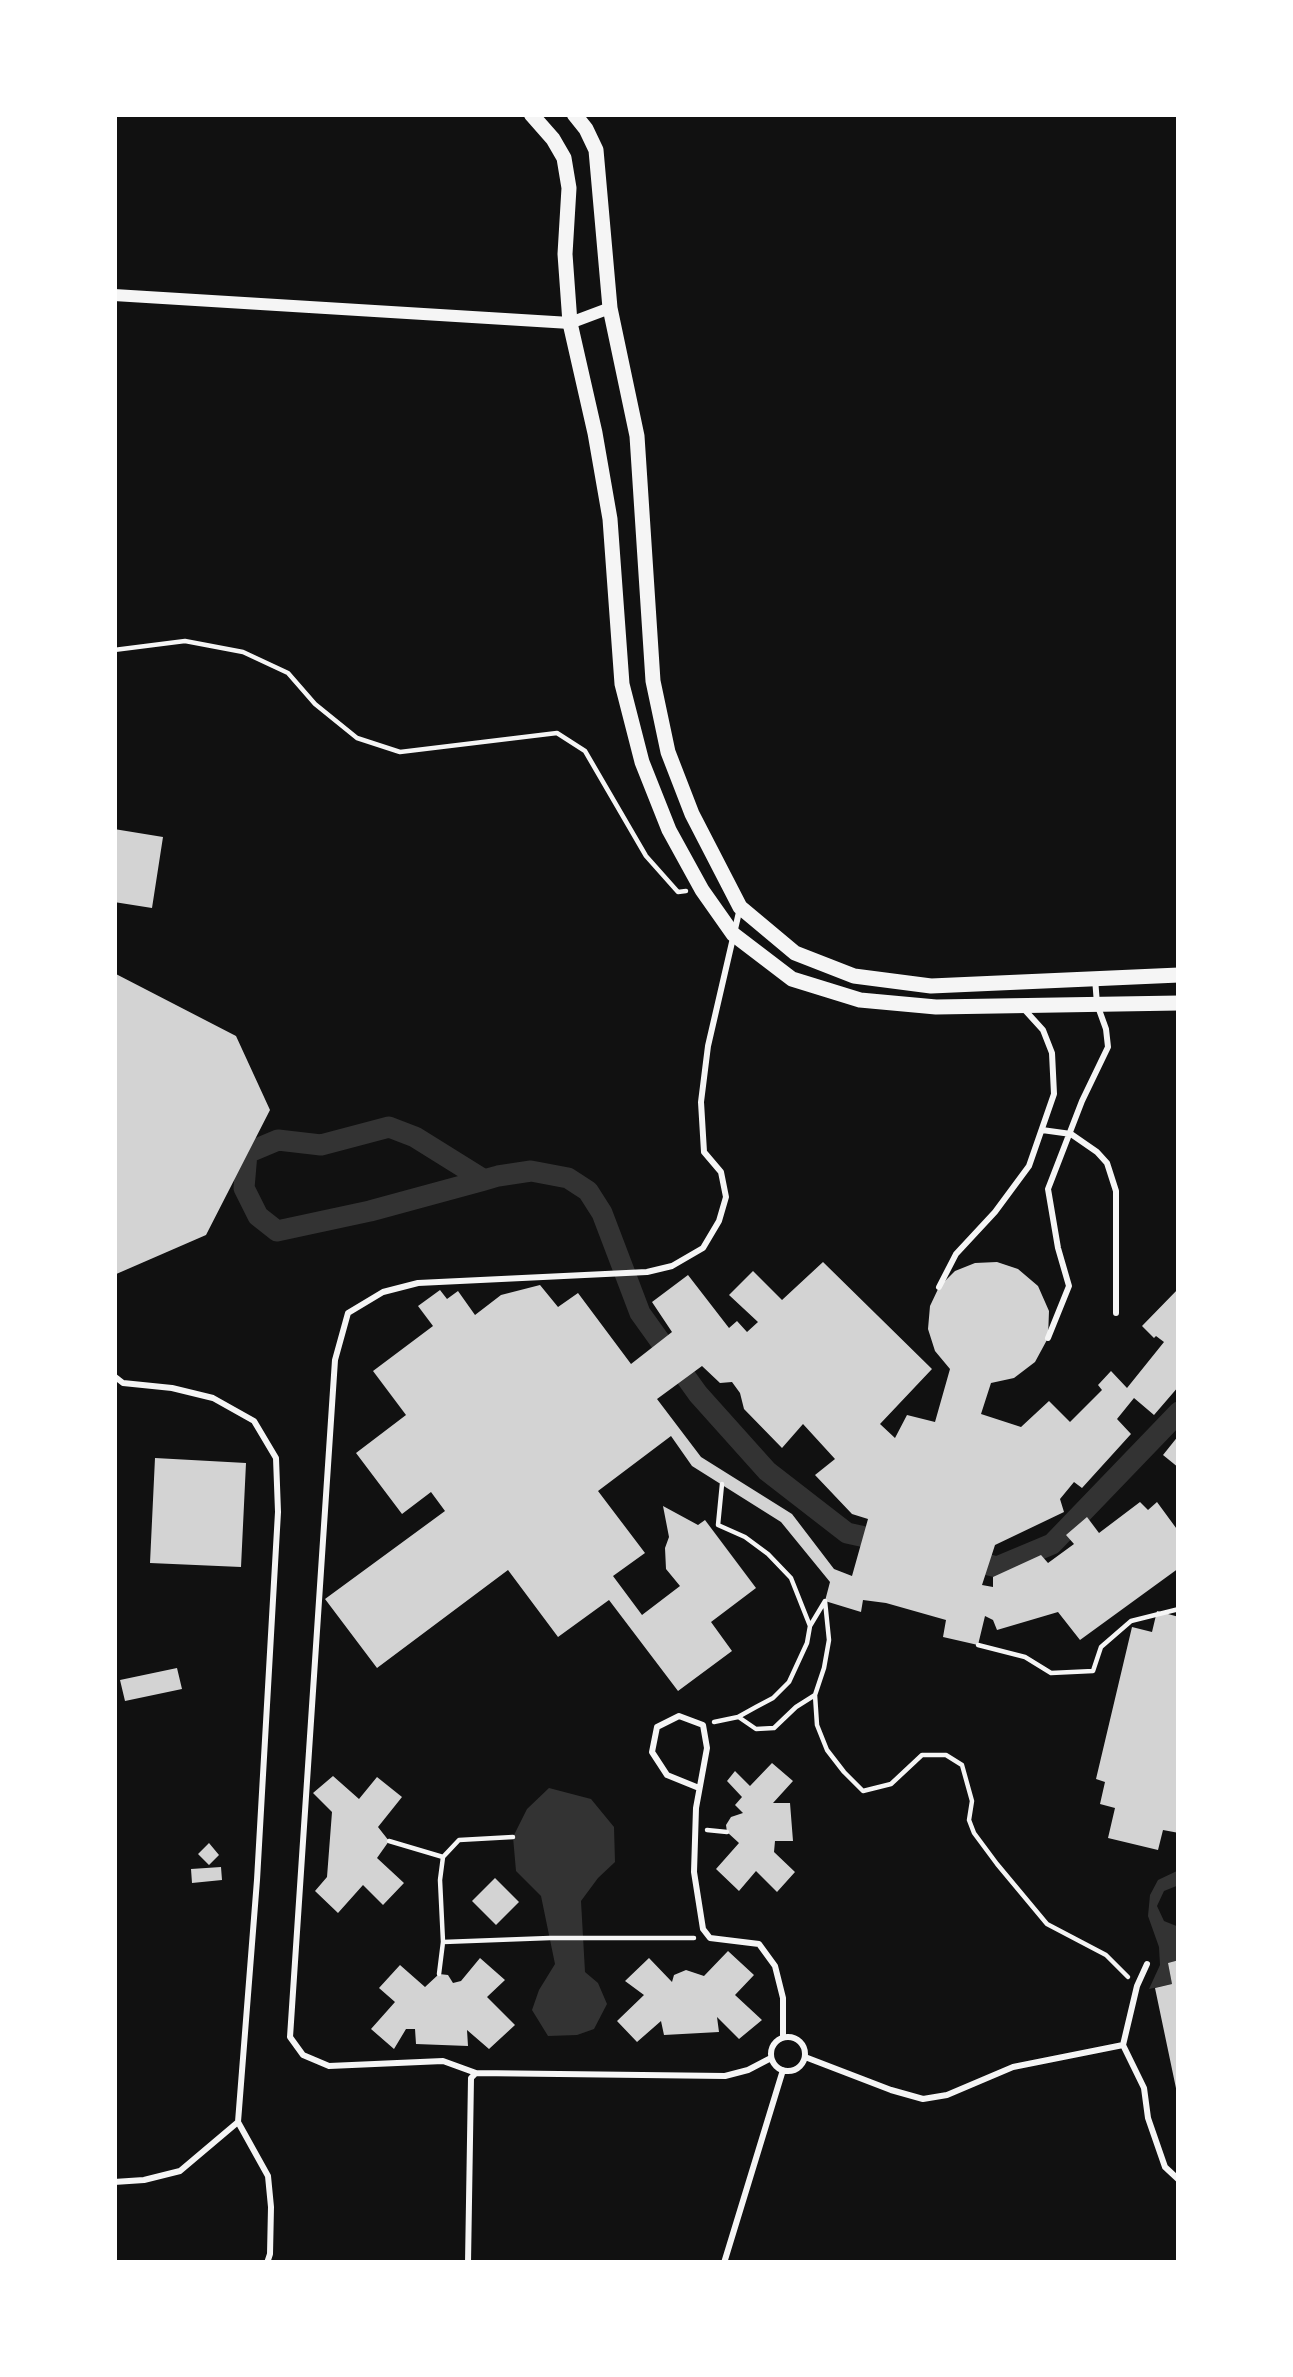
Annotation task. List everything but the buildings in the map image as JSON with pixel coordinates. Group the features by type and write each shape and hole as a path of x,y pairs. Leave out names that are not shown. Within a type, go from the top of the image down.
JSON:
{"street":[{"path":"531,114 564,158 569,188 570,323 610,519 622,684 642,762 670,830 702,890 733,934 792,979 860,1000 936,1007 1179,1003"},
{"path":"574,114 596,150 610,308 637,436 653,681 668,752 692,814 740,907 795,953 854,976 931,986 1179,975"},
{"path":"114,295 570,323 610,308"}],"lane":[{"path":"740,907 708,1046 701,1102 704,1152 722,1172 726,1197 703,1248 672,1266 647,1272 418,1283 383,1292 348,1313 335,1360 290,2037 302,2055 329,2066 443,2061 476,2073 725,2076 771,2058"},
{"path":"1048,1338 1069,1286 1048,1189 1108,1047 1096,1004 1095,978"},
{"path":"939,1287 956,1254 1029,1166 1054,1094 1052,1053 1043,1030 1020,1005"},
{"path":"1042,1130 1071,1134 1107,1163 1117,1191 1116,1313"},
{"path":"114,1376 123,1383 214,1398 254,1421 276,1458 278,1512 257,1880 238,2122 268,2176 267,2263"},
{"path":"699,1788 667,1774 652,1751 657,1727 679,1716 703,1725 707,1748 699,1788 694,1872 703,1929 710,1938 759,1944 775,1966 783,1998 783,2037"},
{"path":"1148,1964 1137,1986 1123,2045 1144,2088 1148,2118 1166,2167 1179,2180"},
{"path":"783,2037 796,2039 805,2057 796,2069 783,2070 771,2058 772,2046 783,2037"},
{"path":"805,2057 923,2099 947,2095 1013,2067 1123,2045"},
{"path":"724,2263 783,2070"},
{"path":"468,2263 472,2078 476,2073"},
{"path":"114,2182 180,2171 238,2122"}],"path":[{"path":"114,650 184,641 243,652 288,673 315,704 357,738 400,752 557,733 584,751 646,856 678,892 702,890"},
{"path":"722,1484 718,1526 745,1537 780,1566 791,1578 810,1626"},
{"path":"703,1725 738,1717 773,1698 789,1682 825,1600 829,1640 814,1695 817,1725 827,1750 844,1772 863,1791 891,1784 922,1756 946,1754 962,1765 972,1801 969,1820 997,1864 1047,1924 1106,1955 1137,1986"},
{"path":"978,1645 1025,1658 1051,1673 1093,1671 1101,1647 1131,1621 1179,1609"},
{"path":"738,1717 756,1729 774,1728 814,1695"},
{"path":"439,1973 443,1857 459,1840 513,1838"},
{"path":"389,1841 443,1857"},
{"path":"443,1942 710,1938"}],"shaded area":[{"path":"549,1788 591,1799 614,1827 615,1862 581,1901 585,1972 598,1983 607,2004 594,2029 577,2035 548,2036 532,2010 555,1964 541,1896 516,1871 513,1837 527,1809"},
{"path":"1179,1870 1179,1885 1164,1891 1157,1906 1164,1921 1179,1927 1179,1960 1168,1963 1172,1984 1149,1989 1160,1965 1148,1916 1150,1895 1158,1880"}],"waterway":[{"path":"484,1180 415,1137 389,1127 321,1145 278,1140 247,1153 244,1188 258,1216 277,1231 370,1211 484,1180 498,1176 531,1171 568,1178 588,1191 602,1213 640,1313 698,1394 767,1471 847,1533 888,1542"},
{"path":"965,1559 997,1567 1052,1544 1179,1412"}]}
